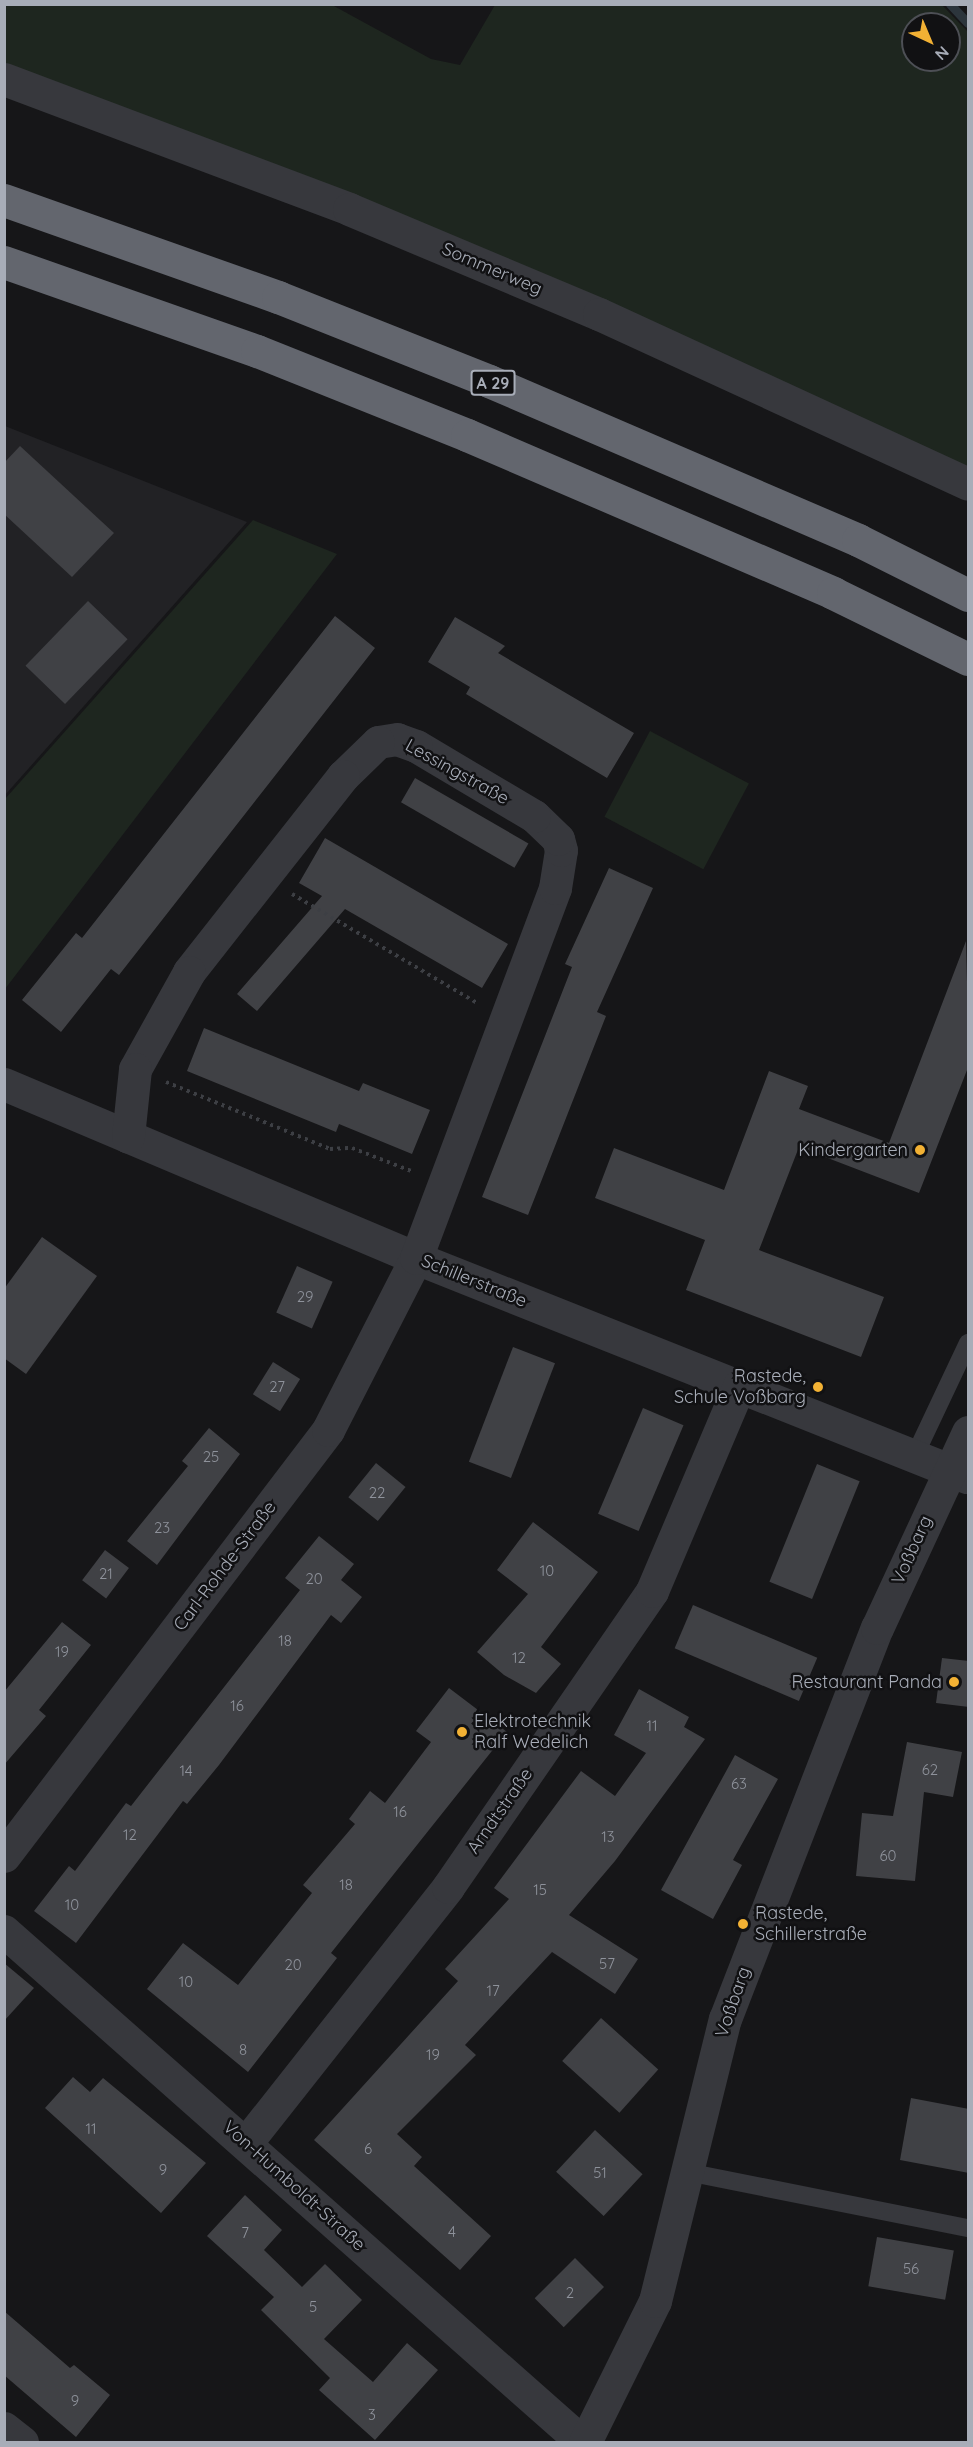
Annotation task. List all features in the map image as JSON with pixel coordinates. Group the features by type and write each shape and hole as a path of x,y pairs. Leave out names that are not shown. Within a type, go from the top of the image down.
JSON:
{"highway":[{"name":"A 29","path":"4,200 278,297 489,381 858,540 969,595"},
{"path":"4,262 256,351 467,435 833,593 969,659"}],"street":[{"name":"Sommerweg","path":"4,79 360,213 599,314 969,484"},
{"name":"Lessingstraße","path":"128,1137 135,1069 189,972 262,876 360,757 388,739 416,746 534,816 558,839 561,850 555,888 503,1018 416,1258"},
{"name":"Schillerstraße","path":"4,1084 416,1258 958,1473"},
{"name":"Carl-Rohde-Straße","path":"4,1856 328,1430 416,1258"},
{"name":"Arndtstraße","path":"246,2142 448,1887 652,1591 739,1386"},
{"name":"Voßbarg","path":"584,2442 655,2301 725,2019 877,1628 958,1473 969,1432"},
{"name":"Von-Humboldt-Straße","path":"4,1931 584,2442"},
{"path":"4,2428 22,2442"}],"lane":[{"path":"915,1455 969,1343"},
{"path":"687,2172 969,2228"}],"path":[{"path":"262,876 503,1018"},
{"path":"135,1069 330,1149 352,1148 442,1183"}],"shaded area":[{"path":"5,5 332,5 431,59 460,65 495,5 942,5 949,12 901,12 901,72 961,72 961,25 968,32 968,468 5,71"},
{"path":"5,426 247,522 5,795"},
{"path":"253,520 337,554 5,989 5,799"},
{"path":"650,731 749,784 703,869 604,817"}],"building":[{"path":"20,446 114,533 72,577 4,514 4,463"},
{"path":"88,601 128,639 65,704 25,666"},
{"path":"335,616 375,648 119,975 111,969 61,1032 22,1000 76,933 82,938"},
{"path":"455,617 505,646 498,653 634,733 607,778 466,694 470,687 428,662"},
{"path":"415,778 528,844 514,868 401,802"},
{"path":"325,838 508,944 482,988 345,909 257,1011 237,994 322,896 299,883"},
{"path":"609,868 653,888 597,1012 606,1016 528,1215 482,1197 572,967 565,964"},
{"path":"966,941 969,1065 919,1193 799,1147 759,1250 884,1297 861,1357 686,1290 705,1240 595,1198 614,1148 724,1190 769,1071 808,1086 799,1109 889,1143"},
{"path":"204,1028 359,1091 363,1083 430,1110 412,1154 339,1124 336,1132 187,1071"},
{"path":"42,1237 97,1276 26,1374 4,1358 4,1289"},
{"path":"297,1266 333,1282 312,1328 276,1313"},
{"path":"513,1347 555,1363 511,1478 469,1462"},
{"path":"273,1362 300,1379 280,1411 253,1394"},
{"path":"643,1408 684,1425 639,1531 598,1514"},
{"path":"209,1428 240,1454 157,1565 127,1541 188,1466 182,1461"},
{"path":"376,1463 406,1487 378,1521 348,1497"},
{"path":"817,1464 860,1481 812,1599 769,1582"},
{"path":"533,1522 598,1572 541,1647 561,1664 536,1693 504,1675 477,1652 528,1594 497,1570"},
{"path":"319,1536 354,1564 341,1580 362,1597 341,1623 331,1615 219,1765 187,1804 183,1801 76,1943 34,1911 69,1866 75,1871 126,1803 131,1806 300,1590 285,1578"},
{"path":"105,1550 129,1568 106,1598 82,1580"},
{"path":"693,1605 817,1658 799,1701 675,1648"},
{"path":"62,1622 91,1645 39,1710 46,1716 4,1765 4,1692"},
{"name":"Restaurant Panda","path":"942,1658 969,1661 969,1707 936,1703"},
{"path":"449,1688 507,1732 331,1953 337,1958 248,2072 147,1989 183,1943 238,1985 312,1893 303,1885 355,1824 349,1819 370,1791 385,1803 431,1742 416,1731"},
{"path":"639,1689 689,1717 684,1727 705,1739 615,1861 569,1915 638,1959 615,1994 552,1952 465,2045 476,2055 397,2134 422,2157 414,2166 491,2236 460,2270 314,2140 458,1981 445,1969 509,1899 494,1888 581,1771 615,1796 646,1753 614,1735"},
{"path":"907,1742 962,1752 953,1797 924,1792 915,1881 856,1876 862,1813 893,1816"},
{"path":"735,1755 778,1779 733,1860 742,1865 713,1919 661,1890"},
{"path":"4,1963 34,1988 4,2021"},
{"path":"601,2018 658,2070 619,2113 562,2061"},
{"path":"73,2077 90,2092 103,2078 206,2163 161,2213 45,2108"},
{"path":"911,2098 969,2109 969,2173 900,2160"},
{"path":"595,2130 643,2174 604,2216 556,2172"},
{"path":"245,2195 282,2230 264,2250 302,2287 325,2264 362,2300 324,2339 373,2382 407,2343 438,2370 375,2440 319,2390 330,2378 261,2310 274,2297 207,2236"},
{"path":"877,2237 954,2251 945,2300 868,2286"},
{"path":"575,2258 604,2287 564,2327 535,2298"},
{"path":"4,2311 70,2368 74,2365 110,2395 76,2437 4,2375"}],"waterway":[{"path":"950,4 968,23"}],"place":[{"name":"Kindergarten","path":"920,1150"},
{"name":"Rastede, Schule Voßbarg","path":"818,1387"},
{"name":"Restaurant Panda","path":"954,1682"},
{"name":"Elektrotechnik Ralf Wedelich","path":"462,1732"},
{"name":"Rastede, Schillerstraße","path":"743,1924"}]}
